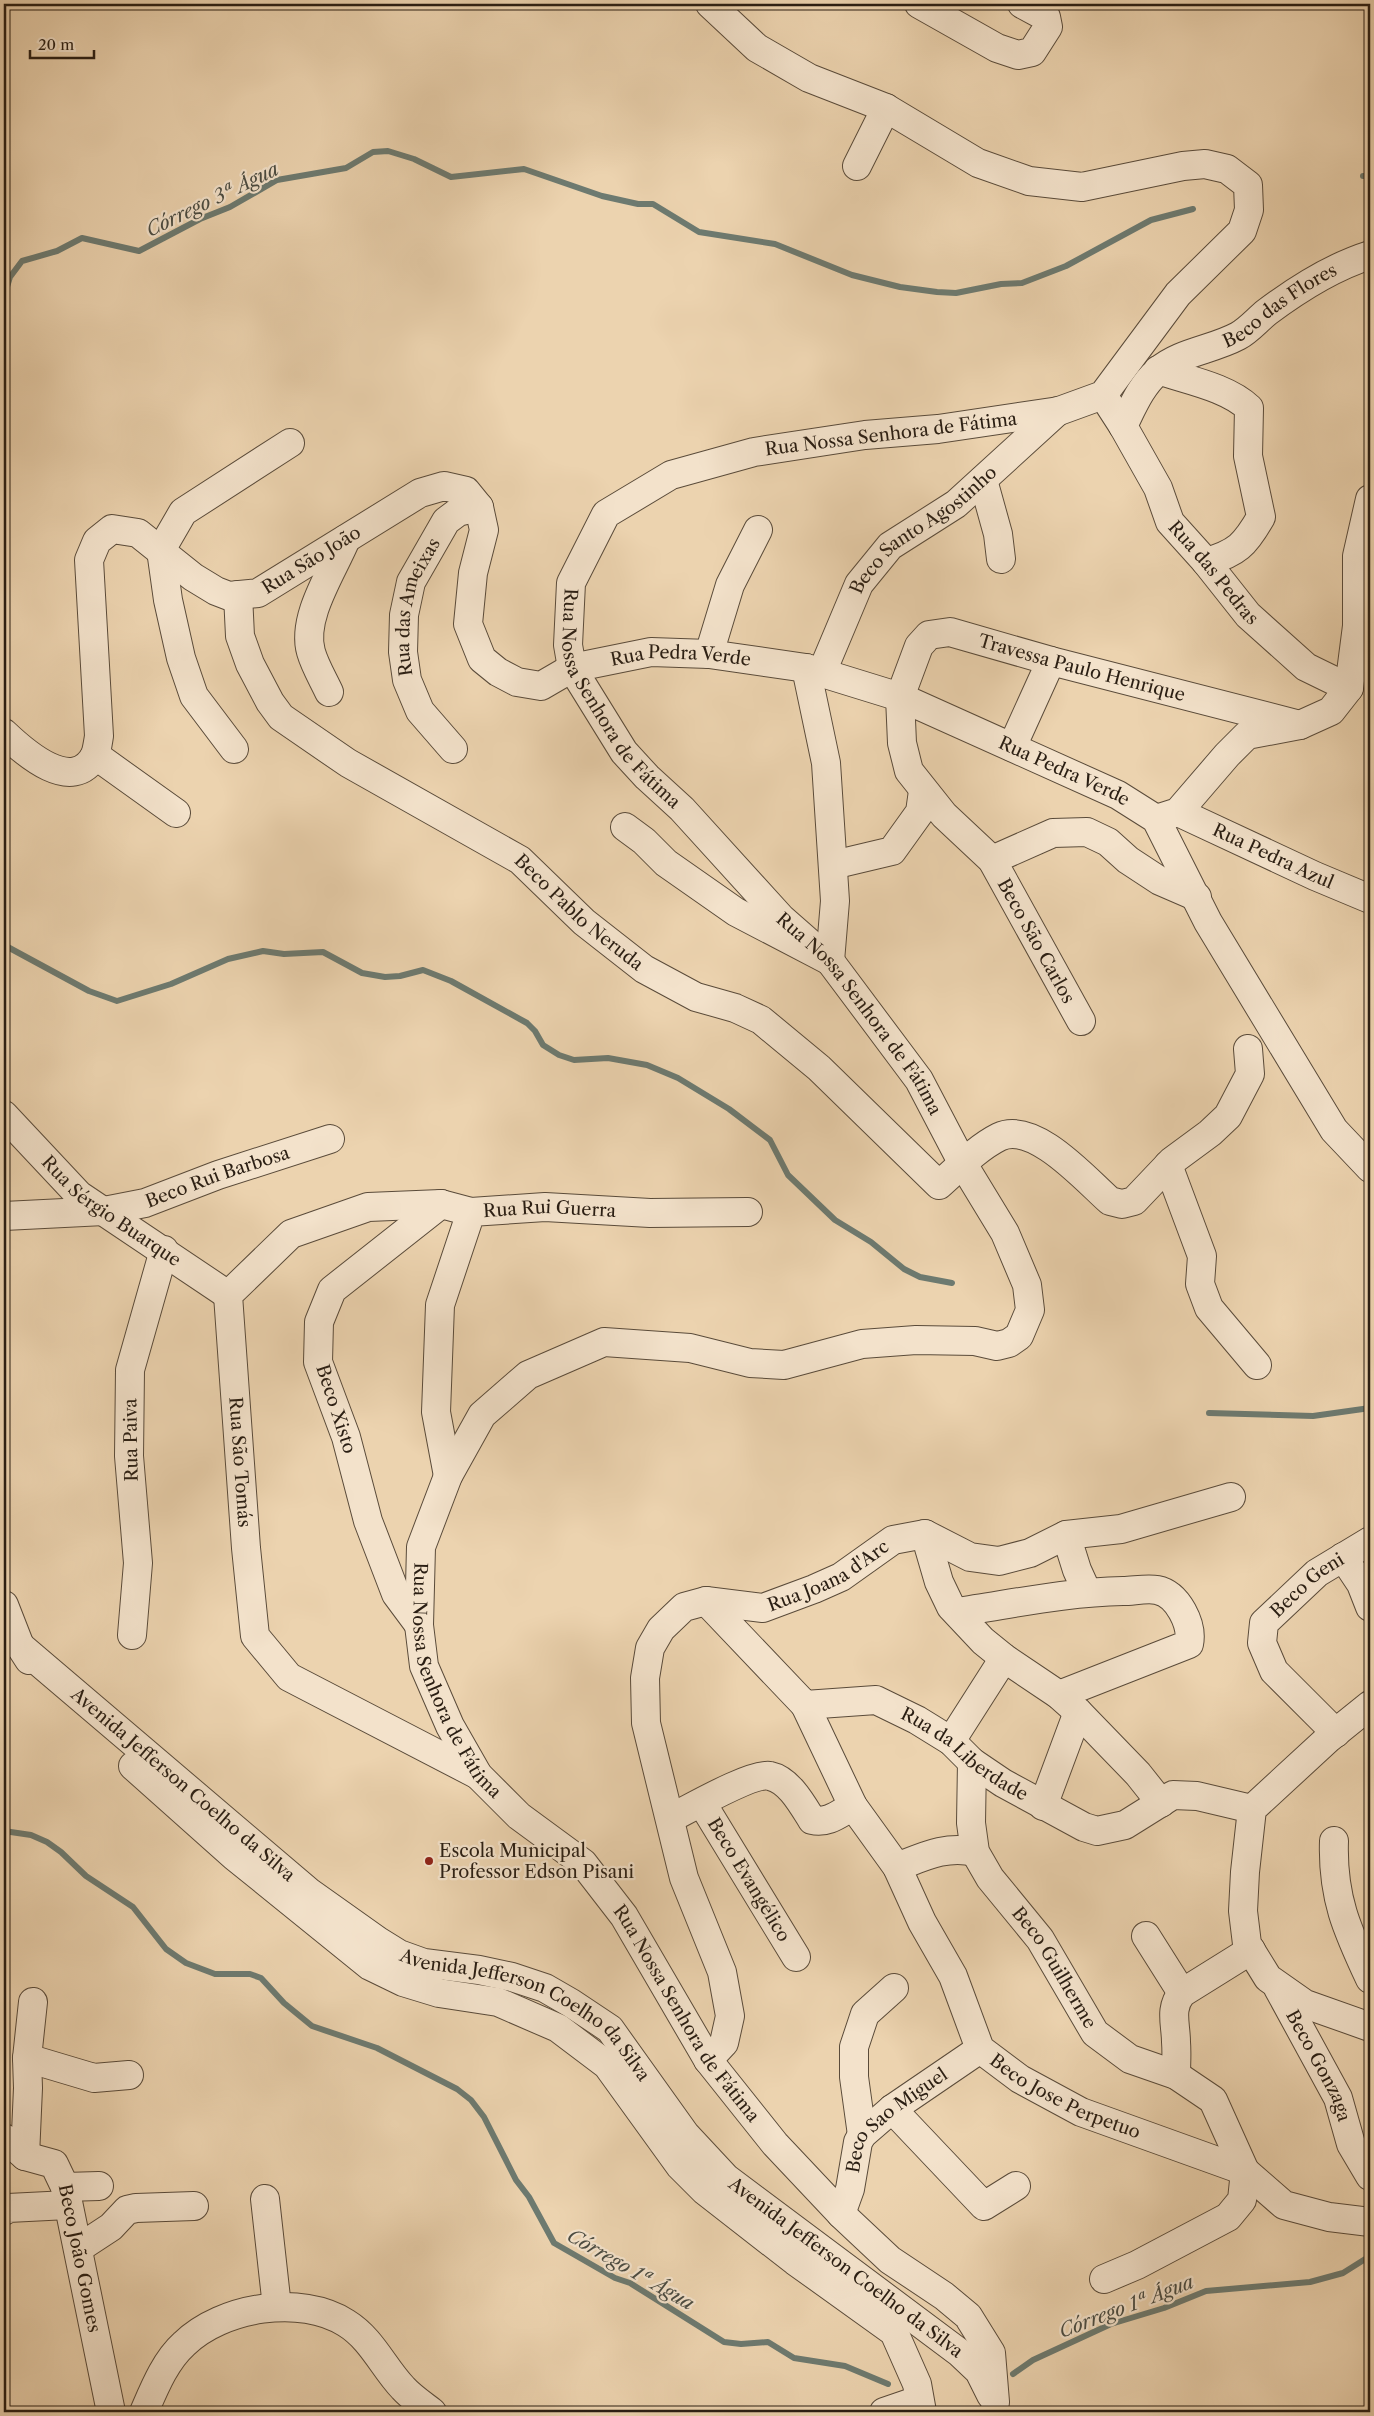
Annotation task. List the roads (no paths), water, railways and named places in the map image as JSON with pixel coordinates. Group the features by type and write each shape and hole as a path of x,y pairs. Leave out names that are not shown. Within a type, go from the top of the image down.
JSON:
{"street":[{"path":"710,4 757,48 809,78 886,108 978,163 1029,181 1082,187 1183,166 1205,164 1227,169 1248,185 1249,210 1242,231 1178,294 1103,395"},
{"path":"919,4 997,48 1018,55 1032,52 1048,26 1046,17 1022,4"},
{"path":"857,166 886,108"},
{"name":"Beco das Flores","path":"1158,370 1199,349 1223,344 1240,335 1302,287 1343,264 1370,255"},
{"path":"1123,426 1138,393 1158,370 1221,392 1249,408 1248,456 1261,517 1248,540 1226,556 1206,562"},
{"name":"Rua Nossa Senhora de Fátima","path":"995,2407 990,2353 968,2316 944,2296 890,2260 841,2214 775,2144 708,2060 624,1916 583,1862 518,1816 478,1775 450,1726 424,1666 419,1625 422,1547 448,1476 482,1415 528,1375 604,1342 690,1348 750,1363 784,1365 862,1344 916,1340 975,1341 998,1346 1009,1343 1019,1336 1030,1310 1027,1284 1006,1233 963,1164 920,1080 830,961 781,918 682,809 647,777 624,752 572,668 568,645 571,583 606,514 672,475 754,452 865,435 938,430 1058,411 1103,395"},
{"name":"Rua das Pedras","path":"1103,395 1158,488 1170,522 1206,562 1248,615 1306,667 1349,688"},
{"name":"Beco Santo Agostinho","path":"814,670 858,584 890,546 956,504 1058,411"},
{"path":"234,749 194,696 181,658 168,600 161,550 183,512 290,444"},
{"path":"983,480 998,534 1002,559"},
{"name":"Rua São João","path":"95,755 99,736 89,560 97,541 112,530 138,533 193,577 229,596 258,593 420,493 444,486 466,491 479,507"},
{"path":"479,507 484,530 474,573 468,624 482,659 498,672 517,682 541,686 572,668"},
{"name":"Rua das Ameixas","path":"453,749 420,711 407,680 403,652 404,615 411,582 446,521 458,512 479,507"},
{"path":"1369,508 1357,556 1357,626 1349,688 1331,711 1300,725 1247,735 1167,816 1197,898 1208,922 1334,1130 1370,1168"},
{"path":"709,654 730,585 758,530"},
{"path":"329,692 311,651 311,623 319,595 346,539"},
{"name":"Beco Pablo Neruda","path":"238,595 240,636 250,664 270,702 281,717 348,763 520,860 584,922 644,969 696,998 735,1008 760,1020 819,1068 939,1185 963,1164"},
{"name":"Travessa Paulo Henrique","path":"900,697 919,646 929,635 950,632 1300,725"},
{"name":"Rua Pedra Verde","path":"572,668 651,652 709,654 814,670 900,697 1118,796 1167,816"},
{"path":"1012,747 1051,660"},
{"path":"625,827 644,841 666,863 736,912 830,961 835,901 826,763 814,670"},
{"name":"Beco São Carlos","path":"900,697 902,743 909,771 944,815 992,860 1081,1021"},
{"path":"4,733 27,756 65,772 85,767 95,755 176,813"},
{"path":"833,866 892,851 920,812 923,791"},
{"name":"Rua Pedra Azul","path":"1167,816 1370,899"},
{"name":"Beco São Carlos","path":"992,860 1053,833 1087,832 1108,842 1128,860 1160,880 1197,898"},
{"path":"963,1164 1000,1137 1015,1134 1043,1142 1110,1201 1122,1204 1134,1201 1168,1165 1210,1133 1228,1116 1250,1074 1248,1049"},
{"name":"Rua Sérgio Buarque","path":"4,1115 79,1195 164,1250 228,1295"},
{"name":"Beco Rui Barbosa","path":"4,1216 104,1211 145,1203 218,1175 330,1139"},
{"path":"1168,1165 1202,1256 1200,1284 1209,1308 1257,1365"},
{"path":"228,1295 291,1234 368,1207 441,1204 471,1212"},
{"name":"Beco Xisto","path":"419,1625 396,1594 368,1521 346,1437 318,1362 319,1322 332,1290 441,1204"},
{"name":"Rua Rui Guerra","path":"448,1476 436,1412 440,1305 471,1212 545,1207 650,1213 748,1212"},
{"name":"Rua Paiva","path":"132,1635 138,1563 129,1456 130,1370 164,1250"},
{"name":"Rua São Tomás","path":"228,1295 246,1548 255,1636 288,1677 478,1775"},
{"path":"925,1534 970,1557 998,1561 1030,1553 1066,1535 1121,1529 1231,1497"},
{"path":"925,1534 939,1582 951,1607 978,1636 1004,1658 1068,1704 1138,1774 1161,1803"},
{"name":"Rua Joana d'Arc","path":"708,2060 724,2043 730,2016 722,1972 684,1878 671,1818 646,1723 645,1678 650,1648 661,1629 684,1606 706,1601 763,1608 841,1577 894,1540 925,1534"},
{"path":"1066,1535 1086,1592"},
{"name":"Beco Geni","path":"1336,1733 1274,1671 1262,1643 1264,1623 1317,1573 1370,1542"},
{"path":"1343,1557 1361,1584 1370,1607"},
{"path":"956,1612 1086,1592 1157,1590 1172,1597 1180,1607 1191,1635 1189,1644 1068,1704 1043,1806"},
{"path":"706,1601 805,1705"},
{"name":"Avenida Jefferson Coelho da Silva","path":"4,1605 20,1646 59,1692 140,1772 234,1856 370,1966 403,1982 439,1993 498,2002 558,2028 588,2049 608,2065 680,2166 705,2191 795,2261 960,2353 979,2371 995,2407"},
{"path":"951,1741 1004,1658"},
{"name":"Rua da Liberdade","path":"805,1705 876,1700 916,1720 951,1741 972,1762 1043,1806 1084,1827 1098,1830 1125,1825 1173,1795 1197,1796 1252,1808"},
{"name":"Beco Jose Perpetuo","path":"805,1705 853,1806 897,1867 922,1922 953,1976 980,2049 1020,2079 1081,2112 1245,2171 1284,2206 1329,2217 1370,2222"},
{"path":"1370,1705 1252,1808 1244,1872 1243,1911 1247,1944 1268,1978 1306,2004 1370,2027"},
{"name":"Beco Guilherme","path":"972,1762 971,1823 975,1852 990,1878 1040,1939 1096,2034 1130,2059 1176,2075 1213,2100 1245,2171"},
{"path":"671,1818 752,1778 769,1775 785,1784 800,1801 812,1820 820,1822 828,1820 853,1806"},
{"name":"Beco Evangélico","path":"702,1803 796,1957"},
{"path":"1334,1841 1335,1875 1340,1909 1367,1961"},
{"path":"897,1867 942,1850 961,1849 975,1852"},
{"path":"1146,1936 1182,1993"},
{"path":"1176,2075 1176,2041 1172,2016 1177,1998 1251,1950"},
{"name":"Beco Gonzaga","path":"1275,1982 1338,2098 1351,2144 1370,2176"},
{"path":"862,2135 854,2077 854,2047 865,2014 894,1988"},
{"path":"25,2156 28,2088 27,2058 32,2002"},
{"name":"Beco Sao Miguel","path":"841,2214 850,2189 858,2142 862,2135 892,2110 980,2049"},
{"path":"27,2058 94,2078 130,2075"},
{"path":"892,2110 984,2206 1016,2186"},
{"name":"Beco João Gomes","path":"4,2138 25,2156 54,2164 66,2196 79,2248 110,2412"},
{"path":"1104,2279 1137,2265 1228,2217 1242,2200 1245,2171"},
{"path":"4,2211 8,2208 66,2196 99,2186"},
{"path":"265,2199 277,2307"},
{"path":"79,2248 111,2227 126,2210 194,2206"},
{"name":"Rua Nossa Senhora de Fátima","path":"906,2271 922,2294 928,2308 910,2324"},
{"path":"144,2412 167,2367 184,2344 204,2330 240,2312 277,2307 324,2311 347,2323 365,2338 403,2389 432,2412"},
{"name":"Avenida Jefferson Coelho da Silva","path":"910,2324 923,2402"},
{"path":"884,2412 923,2402"}],"waterway":[{"name":"Córrego 3ª Água","path":"4,297 10,277 22,261 57,251 82,238 139,251 200,219 230,207 277,180 346,168 373,152 388,151 414,159 451,177 524,169 602,196 638,204 653,204 699,232 775,244 852,275 900,287 937,292 956,293 1001,284 1022,283 1066,266 1151,220 1193,209"},
{"name":"Córrego 3ª Água","path":"1363,176 1370,176"},
{"path":"4,945 89,991 117,1001 171,984 228,959 263,951 284,954 323,952 362,973 385,977 400,976 423,970 451,981 527,1023 535,1031 543,1045 559,1055 574,1060 608,1058 647,1065 678,1078 729,1109 770,1140 788,1175 835,1220 871,1242 904,1269 920,1277 952,1283"},
{"path":"1209,1413 1313,1416 1370,1408"},
{"name":"Córrego 1ª Água","path":"4,1831 31,1835 47,1842 61,1852 86,1876 133,1907 166,1949 186,1963 215,1974 250,1974 261,1978 284,2003 312,2026 377,2048 457,2089 471,2100 484,2117 516,2180 529,2197 554,2243 615,2278 630,2283 724,2342 741,2344 768,2342 794,2358 845,2366 888,2384"},
{"name":"Córrego 1ª Água","path":"1013,2374 1033,2360 1111,2324 1164,2308 1206,2291 1310,2282 1343,2273 1370,2256"}],"place":[{"name":"Escola Municipal Professor Edson Pisani","path":"429,1861"}]}
